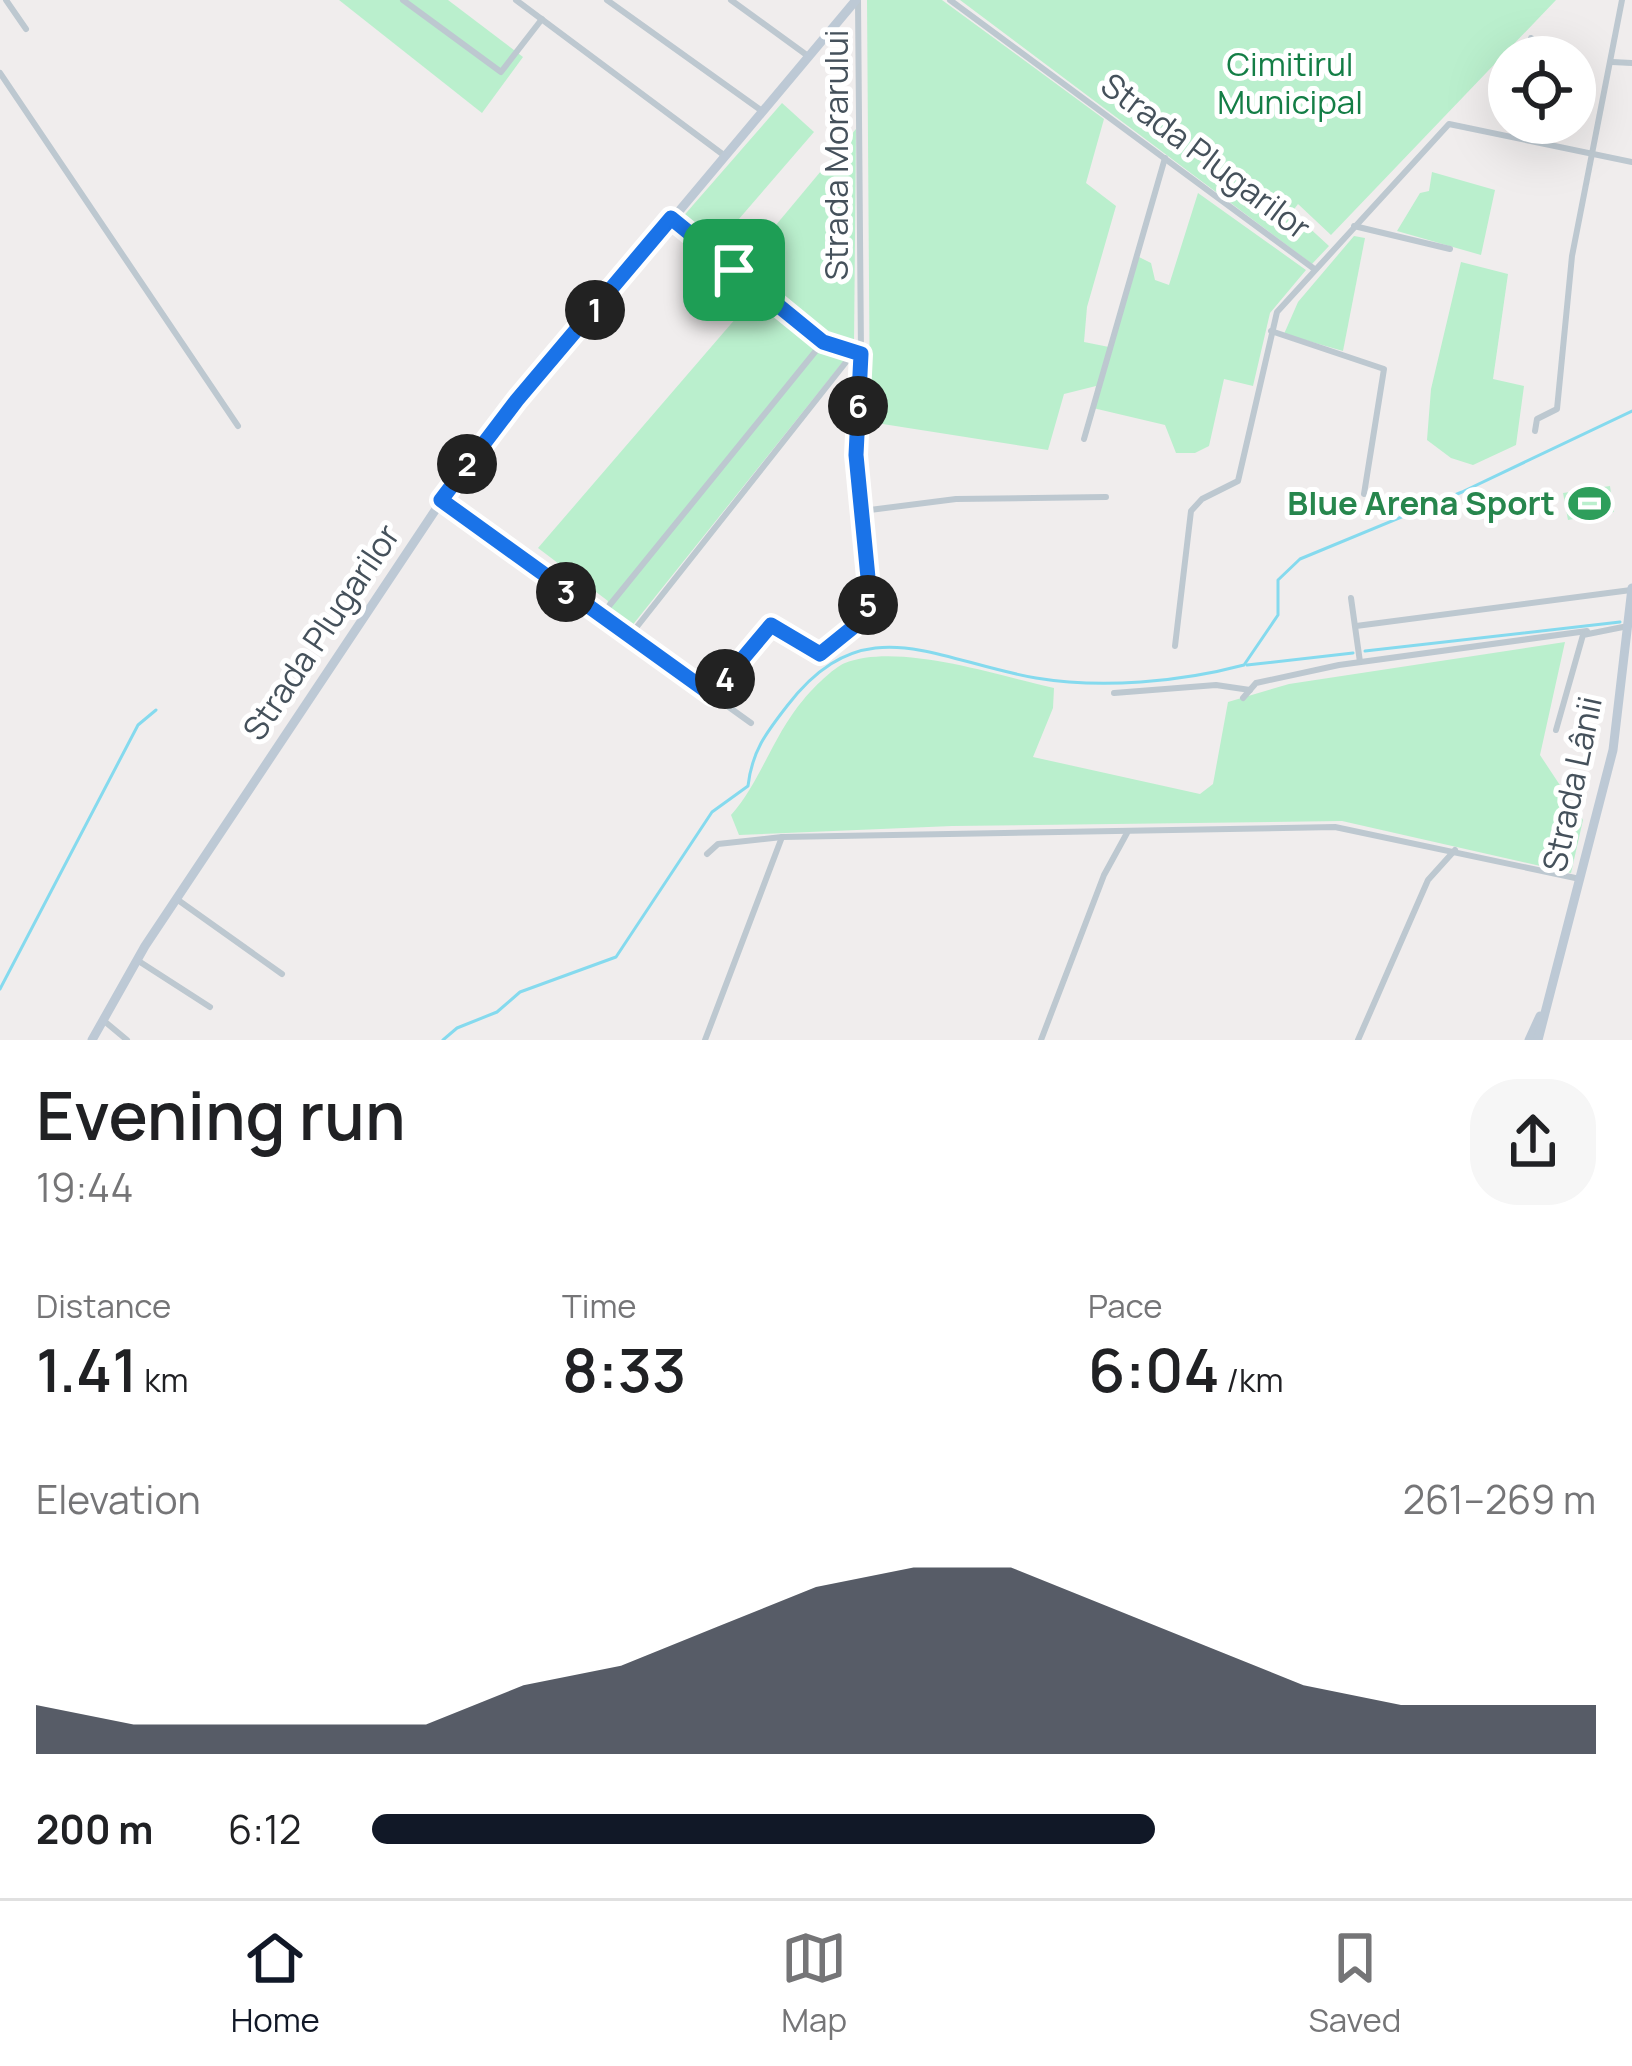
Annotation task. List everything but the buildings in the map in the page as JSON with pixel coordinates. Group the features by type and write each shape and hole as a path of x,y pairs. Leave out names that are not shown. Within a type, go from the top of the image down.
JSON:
{"street":[{"path":"6,0 26,29"},
{"path":"403,0 501,73 542,19"},
{"path":"516,0 724,156"},
{"path":"607,0 762,111"},
{"path":"731,0 808,56"},
{"name":"Strada Plugarilor","path":"92,1040 136,959 441,500 517,400 857,0"},
{"name":"Strada Morarului","path":"712,695 768,628 777,624 820,654 862,620 870,598 856,455 857,0"},
{"name":"Strada Plugarilor","path":"950,0 1313,268"},
{"path":"1535,431 1537,418 1558,409 1572,256 1622,0"},
{"path":"1612,62 1632,63"},
{"path":"0,73 238,426"},
{"path":"1174,646 1191,511 1202,499 1238,481 1277,312 1449,124 1488,132"},
{"path":"1542,144 1632,162"},
{"path":"1084,439 1165,158"},
{"path":"628,638 858,353 823,342 671,218"},
{"path":"1354,226 1450,249"},
{"path":"1271,331 1384,369 1364,494"},
{"path":"600,617 823,342"},
{"path":"862,511 956,499 1106,497"},
{"path":"441,500 751,722"},
{"path":"1356,626 1632,589"},
{"name":"Strada Lânii","path":"1541,1040 1613,750 1632,589"},
{"path":"1351,598 1360,662"},
{"path":"1243,698 1256,683 1360,662 1628,626"},
{"path":"1556,730 1587,631"},
{"path":"1114,693 1216,686 1250,690"},
{"path":"707,854 718,844 782,837 1335,827 1580,879"},
{"path":"1041,1040 1104,875 1128,832"},
{"path":"705,1040 782,837"},
{"path":"1358,1040 1428,880 1455,850"},
{"path":"176,898 282,974"},
{"path":"136,959 210,1007"},
{"name":"Strada Lânii","path":"1529,1040 1551,989"},
{"path":"103,1020 127,1040"}],"green space":[{"path":"339,0 448,0 523,57 482,113"},
{"path":"867,0 942,0 1104,119 1086,183 1116,206 1087,307 1084,342 1109,347 1139,257 1151,263 1155,280 1169,285 1198,193 1306,270 1270,313 1253,386 1224,379 1209,446 1195,453 1176,453 1165,425 1093,408 1096,386 1064,394 1048,450 870,422"},
{"name":"Cimitirul Municipal","path":"960,0 1556,0 1522,36 1488,36 1488,71 1331,235 1298,204 1292,212 1329,246 1312,264"},
{"path":"782,103 814,132 713,249 680,220"},
{"path":"856,129 854,346 827,338 740,268"},
{"path":"1432,172 1495,190 1481,255 1397,231 1420,193 1429,191"},
{"path":"1354,236 1365,238 1343,351 1284,334 1298,302"},
{"path":"1461,262 1508,274 1493,379 1524,386 1516,445 1473,465 1451,458 1427,440 1431,389"},
{"path":"755,296 817,344 850,353 627,632 605,616 608,601 538,548"},
{"name":"Blue Arena Sport","path":"1610,486 1614,512 1568,520 1563,493"},
{"path":"1565,642 1540,755 1583,820 1571,873 1342,821 952,826 739,835 731,815 808,694 840,666 867,658 949,663 1054,688 1053,708 1033,757 1200,794 1213,784 1228,702 1289,684"}],"waterway":[{"path":"443,1040 457,1028 497,1012 520,992 616,957 712,812 748,786 757,752 779,716 816,675 844,657 872,648 902,648 1036,678 1087,683 1194,676 1244,665 1278,615 1278,580 1300,559 1462,492 1632,411"},
{"path":"1365,651 1620,622"},
{"path":"1247,665 1353,653"},
{"path":"0,989 138,725 156,710"}],"place":[{"name":"Blue Arena Sport","path":"1589,503"}],"route":[{"path":"671,218 734,270 823,342 861,354 856,455 870,598 862,620 820,654 777,624 771,625 712,695 441,500 517,400 671,218"}]}
